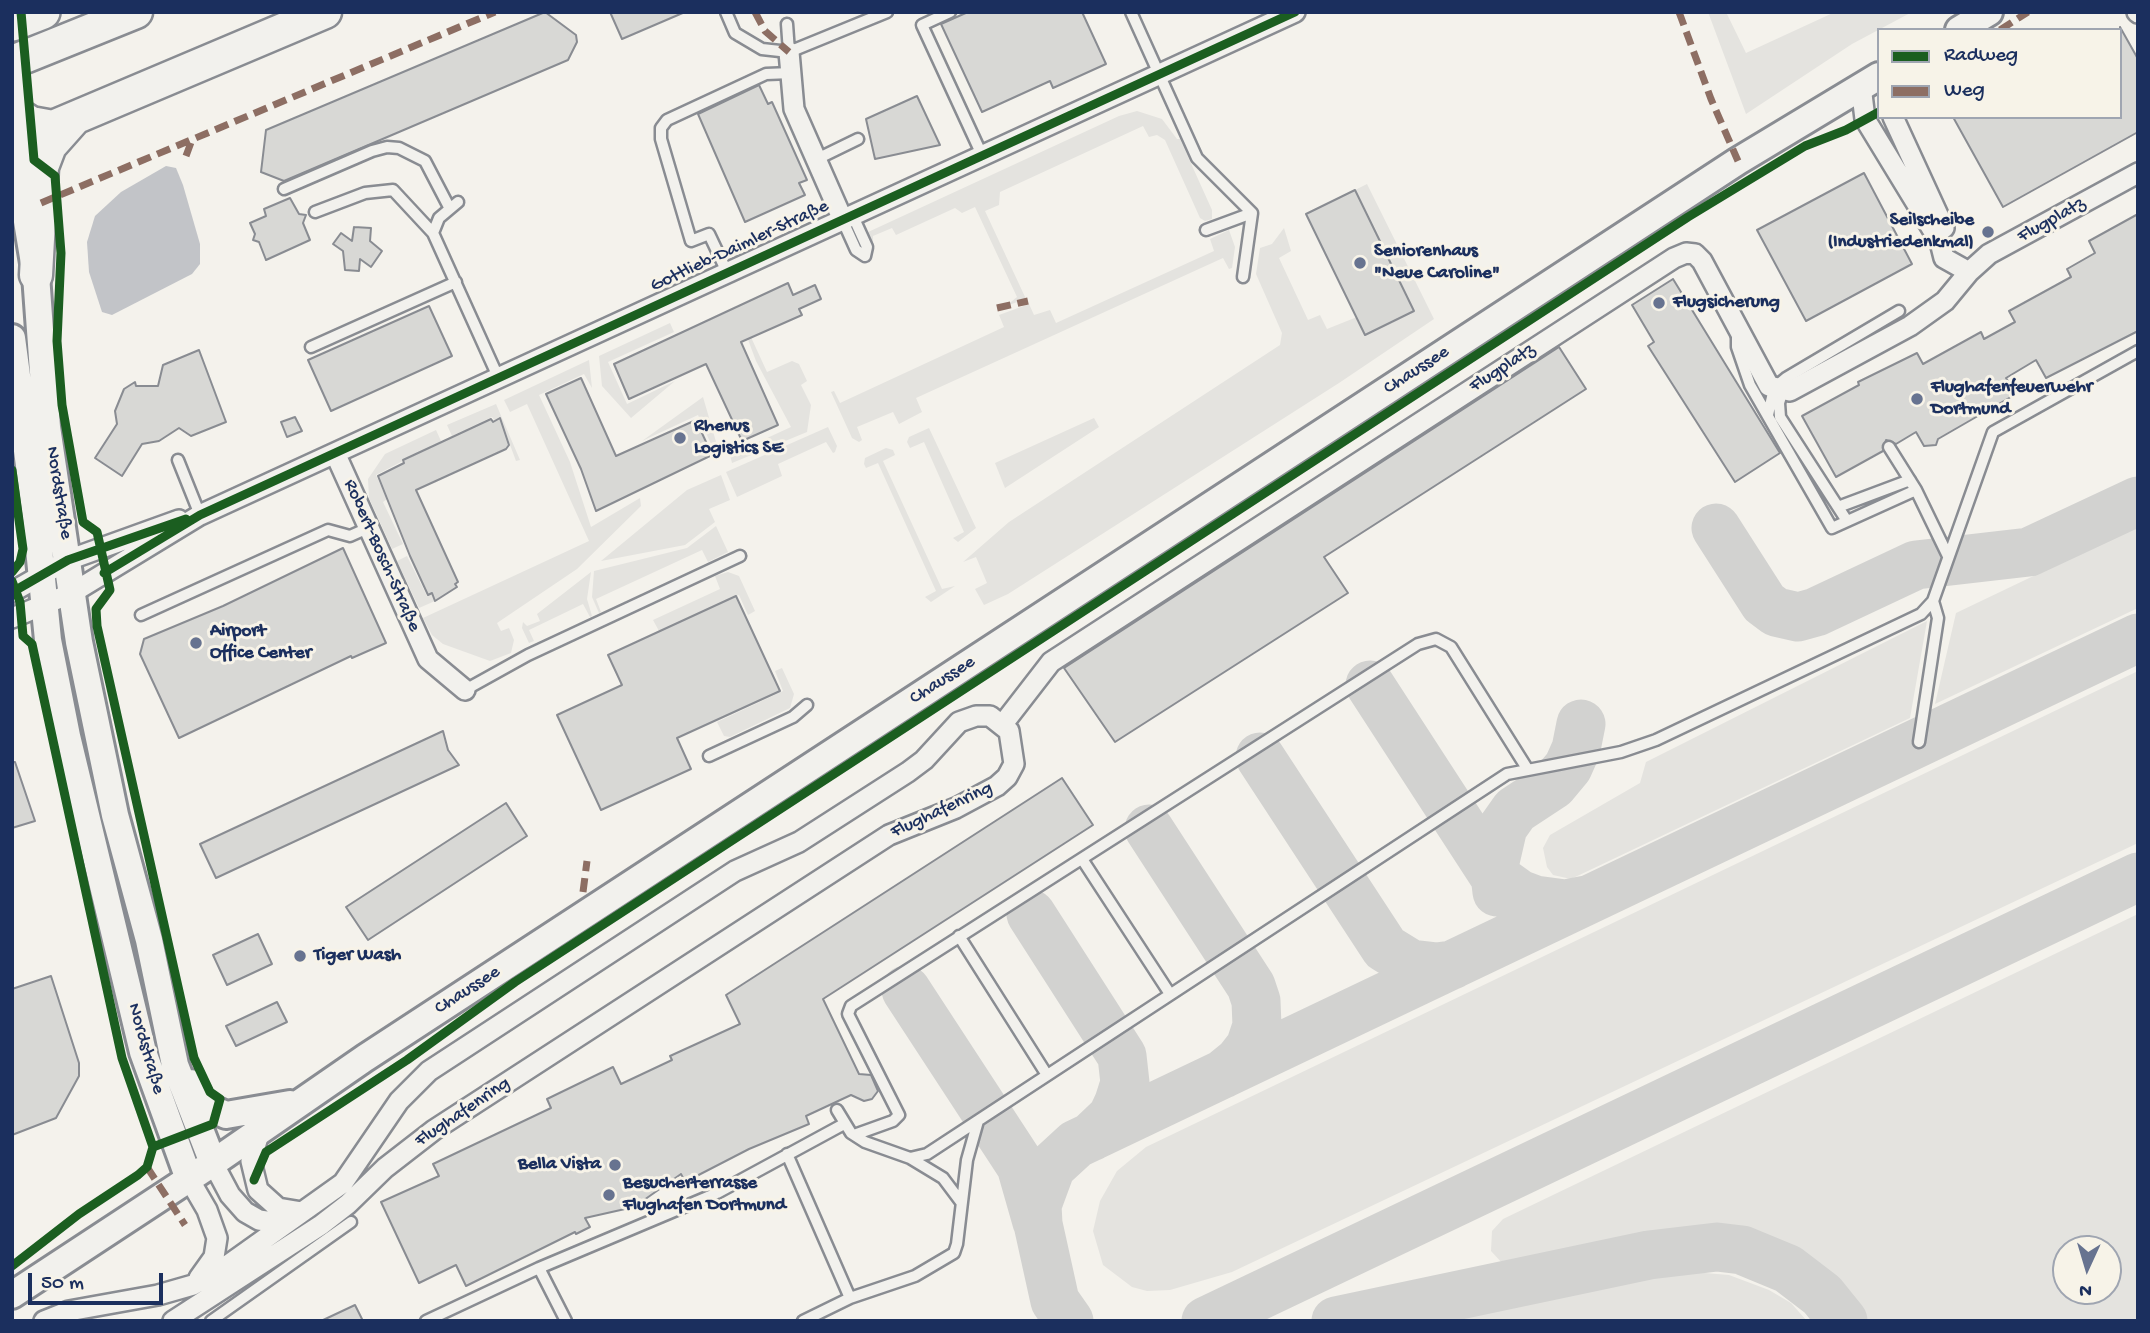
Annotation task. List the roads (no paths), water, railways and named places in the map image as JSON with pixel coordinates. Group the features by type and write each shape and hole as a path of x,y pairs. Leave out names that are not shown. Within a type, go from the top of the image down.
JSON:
{"highway":[{"path":"19,63 136,12"},
{"path":"13,113 42,127 74,119 325,12"},
{"path":"36,275 42,167 50,146 74,119"}],"main road":[{"path":"1962,28 1989,12"},
{"name":"Nordstraße","path":"19,63 13,113 16,179 36,275 47,427 72,593 115,815 149,940 181,1083 213,1163"},
{"name":"Chaussee","path":"12,1295 213,1163 300,1102 1738,161 1873,87"},
{"name":"Nordstraße","path":"12,338 48,640 88,831 143,1052 189,1179"},
{"name":"Nordstraße","path":"169,1030 195,1090 210,1110 236,1115 300,1102"}],"street":[{"name":"Gottlieb-Daimler-Straße","path":"12,592 68,560 200,515 1294,12"},
{"name":"Gottlieb-Daimler-Straße","path":"789,52 794,109 847,216"},
{"path":"1873,87 1865,119 1940,242 1944,258 1969,272"},
{"path":"1895,119 1944,227 1969,272"},
{"name":"Flugplatz","path":"1003,724 1051,663 1674,258 1686,253 1695,254 1702,261 1769,386 1790,391 1910,326 1945,301 1969,272 1989,254 2138,173"},
{"name":"Robert-Bosch-Straße","path":"335,453 428,659 465,690"},
{"name":"Gottlieb-Daimler-Straße","path":"12,618 72,593 200,515"},
{"name":"Flughafenring","path":"44,1321 69,1311 144,1298 193,1284 267,1240 343,1183 399,1101 429,1071 735,871 799,842 908,772 924,760 959,722 982,715 990,716 1003,724 1012,737 1014,764 1007,777 997,786 956,808 889,835 434,1130 385,1168 348,1204 321,1225 173,1321"},
{"path":"260,1130 251,1152 258,1190 278,1208 303,1212"},
{"name":"Flughafenring","path":"213,1163 230,1195 245,1212 259,1220 286,1220 303,1212"},
{"path":"189,1179 207,1210 217,1238 210,1265 193,1284"}],"lane":[{"path":"726,12 735,33 762,49 789,52 887,12"},
{"path":"950,12 922,25 982,155"},
{"path":"1131,12 1198,158 1252,213"},
{"path":"788,24 789,52"},
{"path":"727,272 709,234 691,241 661,139 661,128 667,120 766,74 791,73"},
{"path":"817,159 858,139"},
{"path":"284,190 372,151 399,148 425,161 453,204 433,233"},
{"path":"315,212 365,193 393,190 433,233 499,379"},
{"path":"1206,230 1252,213"},
{"path":"1243,277 1252,213"},
{"path":"311,347 456,282"},
{"path":"1768,415 1778,389 1899,311"},
{"path":"1738,327 1737,347 1750,385 1832,528 1916,490"},
{"path":"910,1158 927,1154 1507,774 1620,752 1656,740 1921,614 1933,601 1993,432 2138,351"},
{"path":"1778,389 1780,416 1847,521"},
{"path":"1889,447 1916,490 1948,556"},
{"path":"178,460 200,515"},
{"path":"1838,507 1910,480"},
{"path":"141,615 328,530 350,536 368,527"},
{"path":"465,690 528,654 740,556"},
{"path":"1919,743 1938,618 1933,601"},
{"path":"854,1135 894,1121 899,1115 848,1008 1427,640 1444,641 1451,646 1528,770"},
{"path":"709,756 793,717 807,705"},
{"path":"1082,859 1170,994"},
{"path":"959,936 1047,1075"},
{"path":"837,1110 854,1135 910,1158 943,1178 961,1202"},
{"path":"803,1321 850,1298 915,1276 948,1258 957,1244 967,1160 978,1121"},
{"path":"426,1321 540,1268 717,1193 844,1124"},
{"path":"787,1154 850,1298"},
{"path":"211,1321 351,1222"},
{"path":"540,1268 566,1321"}],"place":[{"name":"Seilscheibe (Industriedenkmal)","path":"1988,232"},
{"name":"Seniorenhaus \"Neue Caroline\"","path":"1360,263"},
{"name":"Flugsicherung","path":"1659,303"},
{"name":"Flughafenfeuerwehr Dortmund","path":"1917,399"},
{"name":"Rhenus Logistics SE","path":"680,438"},
{"name":"Airport Office Center","path":"196,643"},
{"name":"Tiger Wash","path":"300,956"},
{"name":"Bella Vista","path":"615,1165"},
{"name":"Besucherterrasse Flughafen Dortmund","path":"609,1195"}]}
